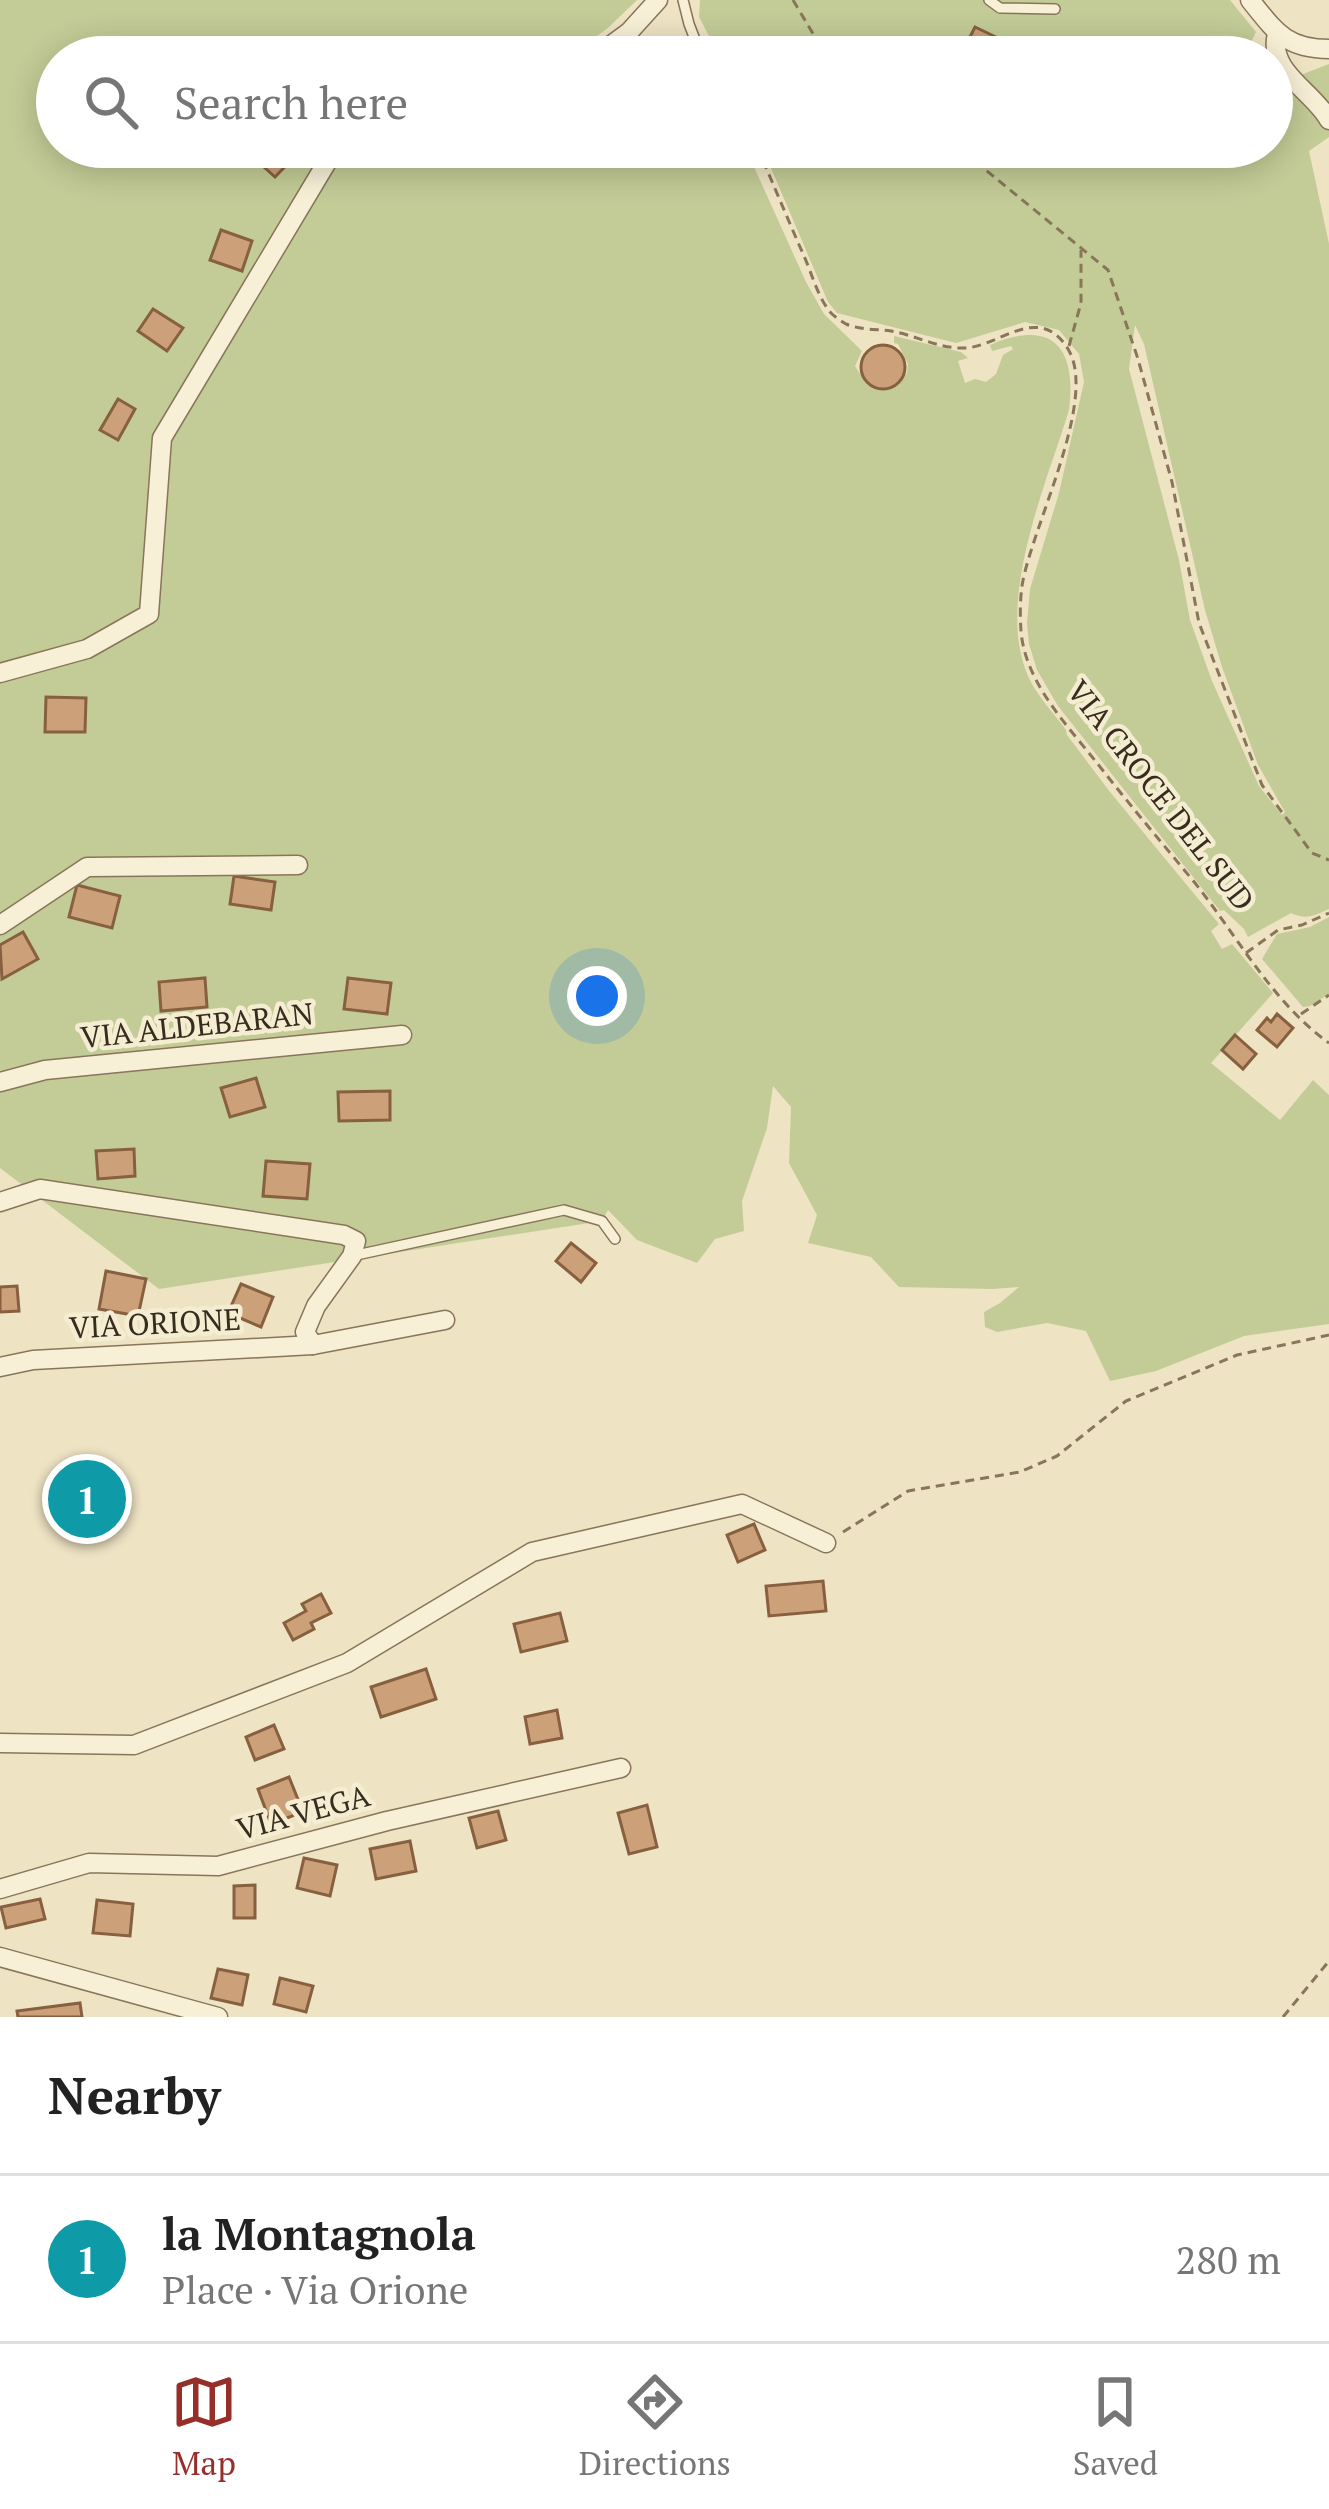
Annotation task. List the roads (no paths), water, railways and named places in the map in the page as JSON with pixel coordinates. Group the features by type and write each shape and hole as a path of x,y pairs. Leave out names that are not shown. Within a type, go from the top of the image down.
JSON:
{"street":[{"path":"624,36 658,0"},
{"path":"1250,0 1280,36"},
{"path":"1293,44 1329,49"},
{"path":"1293,79 1329,120"},
{"path":"0,673 87,649 149,614 162,438 323,168"},
{"path":"0,925 87,867 298,865"},
{"name":"VIA ALDEBARAN","path":"0,1082 45,1070 402,1035"},
{"path":"0,1202 40,1189 344,1235 356,1241 352,1256 316,1306 305,1332 313,1345"},
{"name":"VIA ORIONE","path":"0,1366 33,1360 313,1345 445,1320"},
{"path":"0,1742 134,1745 347,1663 532,1552 742,1504 826,1543"},
{"name":"VIA VEGA","path":"0,1889 88,1863 218,1866 387,1821 621,1768"},
{"path":"0,1957 218,2017"}],"lane":[{"path":"683,0 693,36"},
{"path":"989,0 1000,8 1054,9"},
{"path":"352,1256 564,1210 602,1221 615,1239"}],"place":[{"name":"la Montagnola","path":"87,1499"}]}
